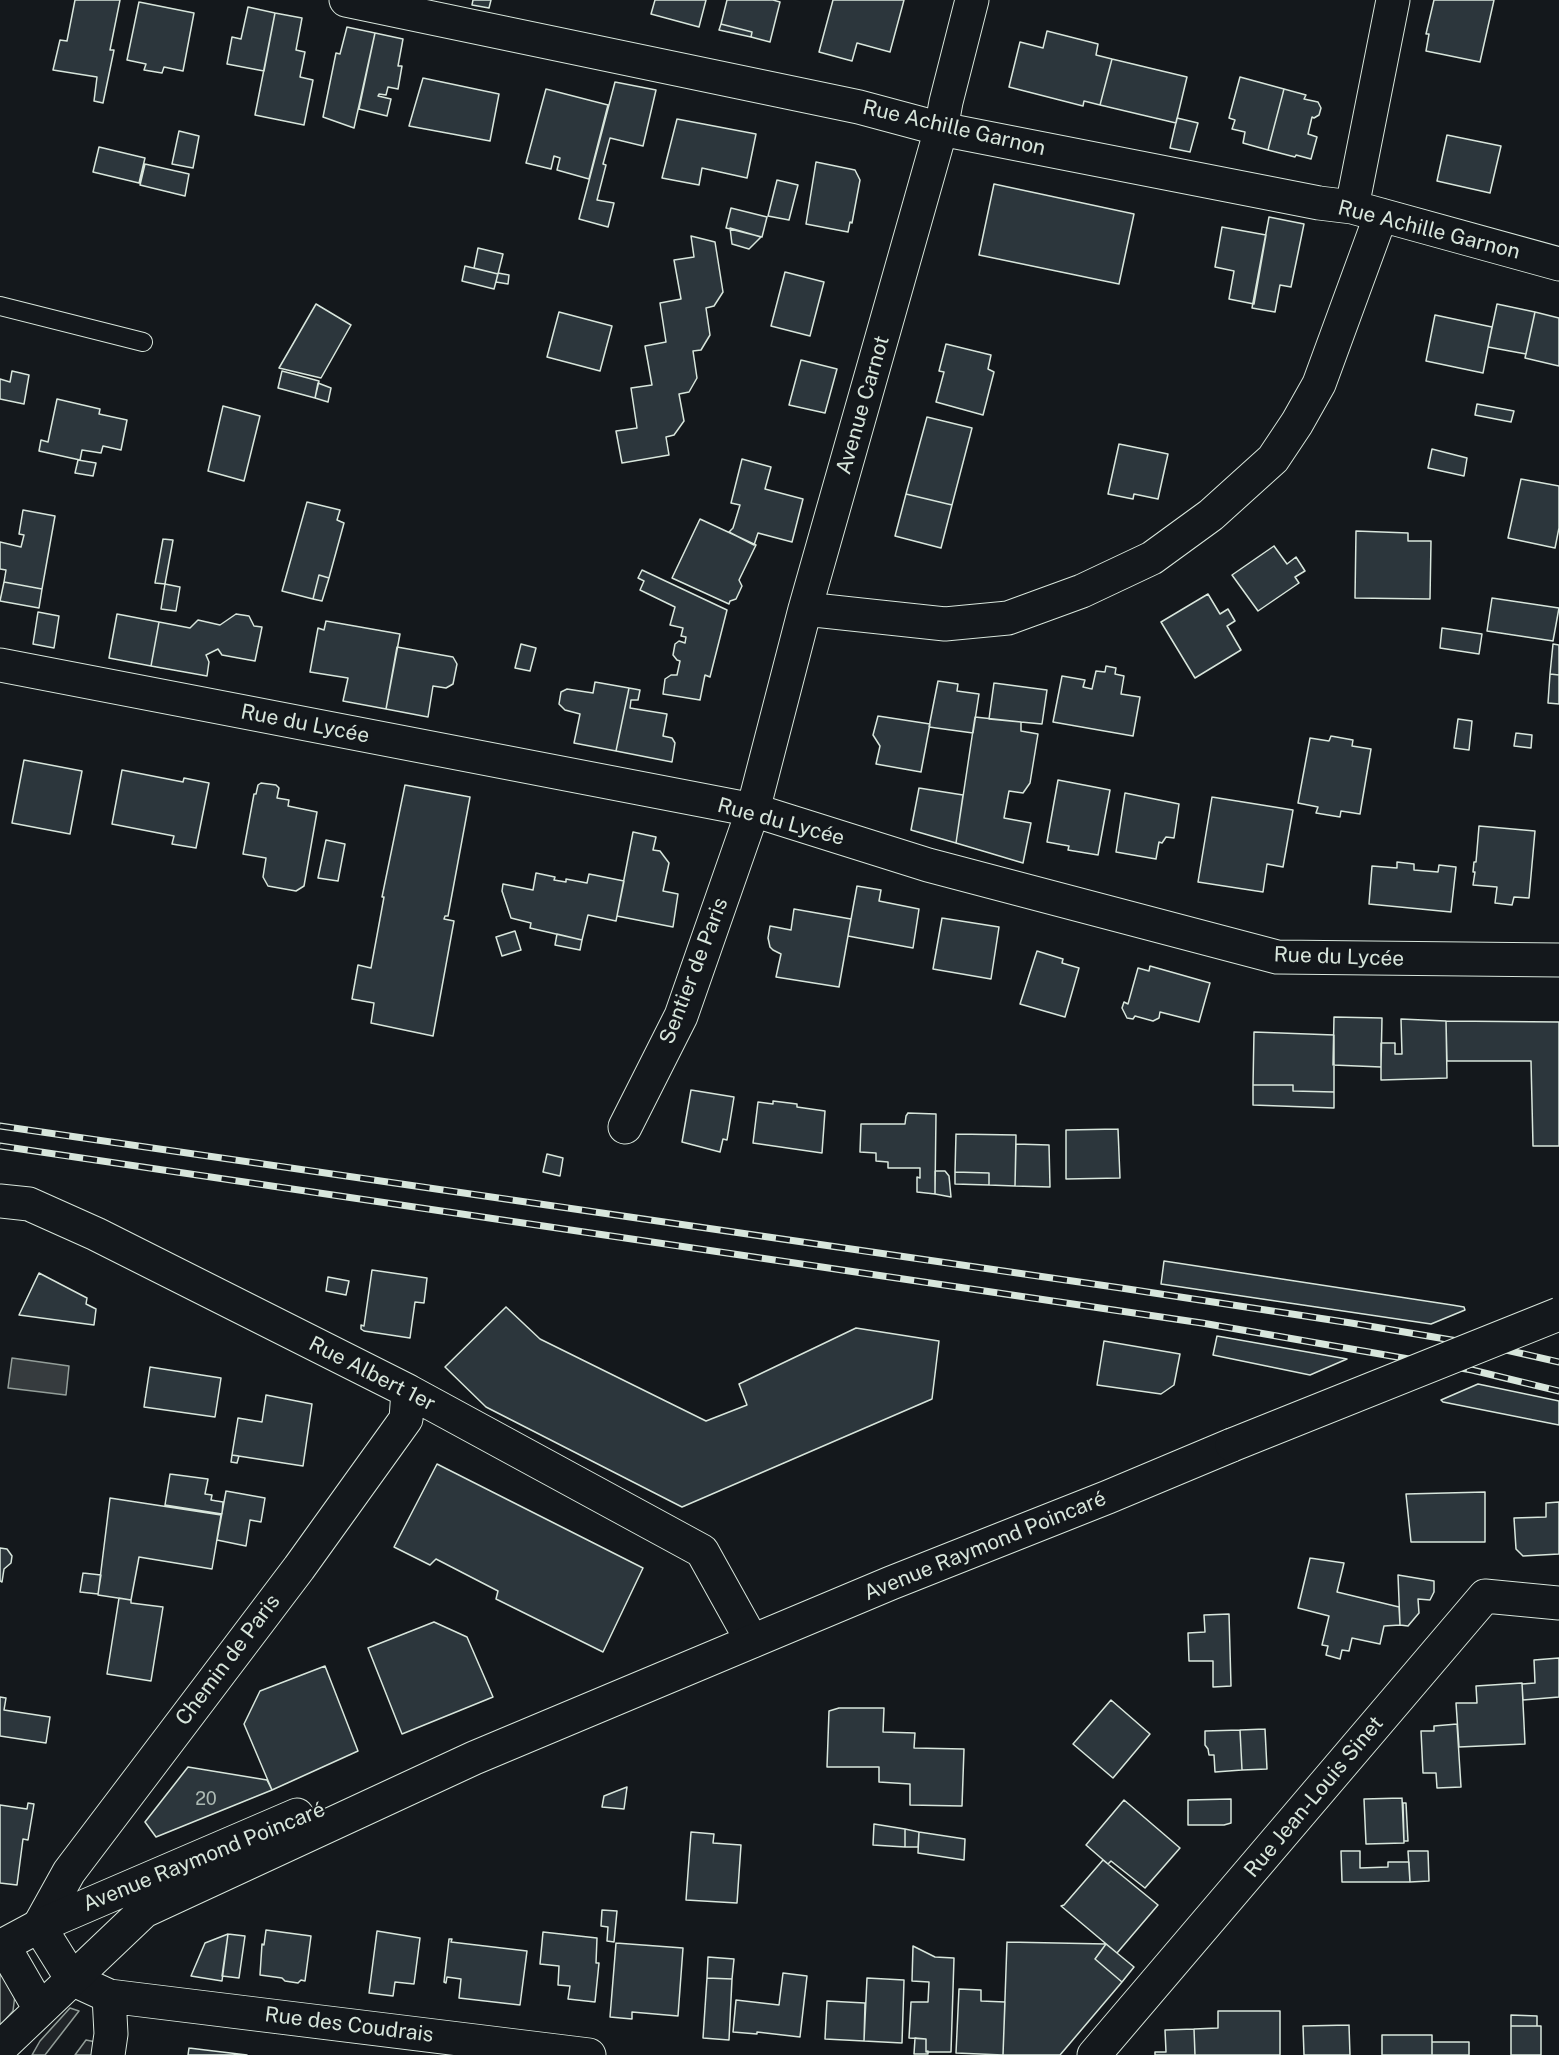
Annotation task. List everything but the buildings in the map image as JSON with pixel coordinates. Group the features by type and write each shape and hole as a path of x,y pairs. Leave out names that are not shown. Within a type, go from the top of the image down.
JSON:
{"street":[{"name":"Rue Achille Garnon","path":"346,0 859,107 941,129 1367,211 1559,264"},
{"name":"Avenue Carnot","path":"753,810 805,609 941,129 972,0"},
{"path":"805,609 945,624 1008,618 1082,591 1152,558 1211,515 1273,459 1319,384 1367,211 1393,0"},
{"name":"Rue du Lycée","path":"0,665 753,810 928,865 1277,957 1559,960"},
{"name":"Sentier de Paris","path":"625,1127 681,1016 753,810"},
{"name":"Rue Albert 1er","path":"0,1201 29,1204 96,1234 408,1391 702,1551 722,1583 752,1641"},
{"name":"Avenue Raymond Poincaré","path":"0,2048 144,1911 415,1785 752,1641 1559,1314"},
{"name":"Chemin de Paris","path":"39,1926 69,1872 299,1568 406,1419 408,1391"},
{"name":"Rue Jean-Louis Sinet","path":"1094,2055 1485,1596 1559,1603"},
{"name":"Avenue Raymond Poincaré","path":"2,1946 39,1926 311,1809 415,1785"},
{"path":"69,1872 82,1891 102,1899"},
{"path":"39,1926 72,1979"},
{"path":"2,1946 40,2009"},
{"name":"Rue des Coudrais","path":"72,1979 109,1996 588,2055"},
{"path":"108,2055 111,2034 109,1996"}],"lane":[{"path":"0,306 144,342"}],"shaded area":[{"path":"12,1358 69,1366 66,1395 8,1388"},
{"path":"0,1975 7,1979 15,1995 13,2011 0,2026"},
{"path":"70,2008 79,2011 45,2055 32,2055 40,2041"},
{"path":"86,2040 101,2043 98,2055 75,2055"}],"railway":[{"path":"0,1126 1121,1288 1351,1323 1493,1347 1559,1362"},
{"path":"0,1146 1202,1323 1472,1370 1559,1391"}]}
